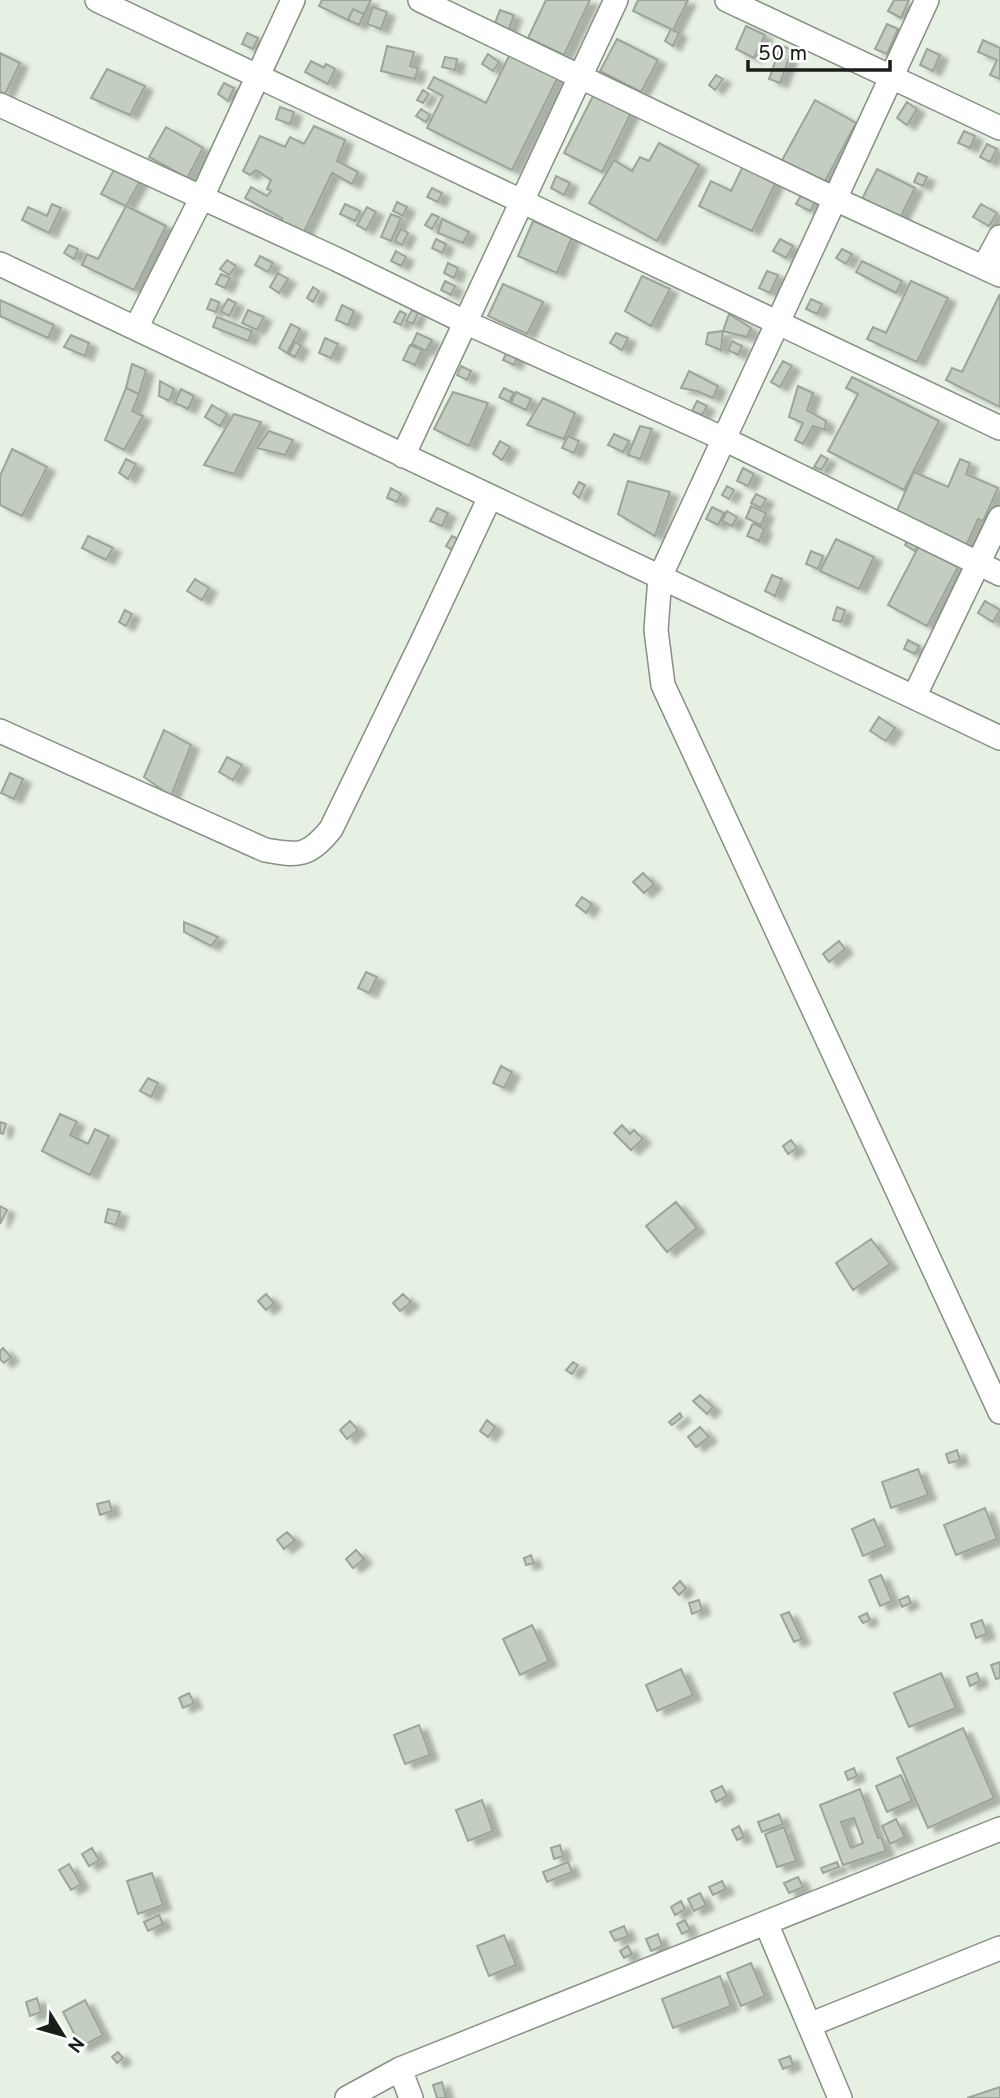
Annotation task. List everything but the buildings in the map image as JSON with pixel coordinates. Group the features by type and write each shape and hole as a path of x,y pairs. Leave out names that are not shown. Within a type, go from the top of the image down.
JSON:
{"street":[{"path":"97,0 1000,428"},
{"path":"136,328 202,197 293,0"},
{"path":"420,0 992,271 1000,237"},
{"path":"403,456 616,0"},
{"path":"727,0 1000,128"},
{"path":"927,0 722,438 660,577 656,630 663,685 1000,1412"},
{"path":"0,105 336,259 467,323 722,438 1000,574"},
{"path":"0,264 1000,738"},
{"path":"0,731 265,850 293,855 307,853 318,846 331,829 422,645 490,497"},
{"path":"914,697 1000,518"},
{"path":"347,2098 400,2069 1000,1829"},
{"path":"766,1923 840,2098"},
{"path":"809,2025 1000,1948"},
{"path":"400,2069 411,2098"}]}
